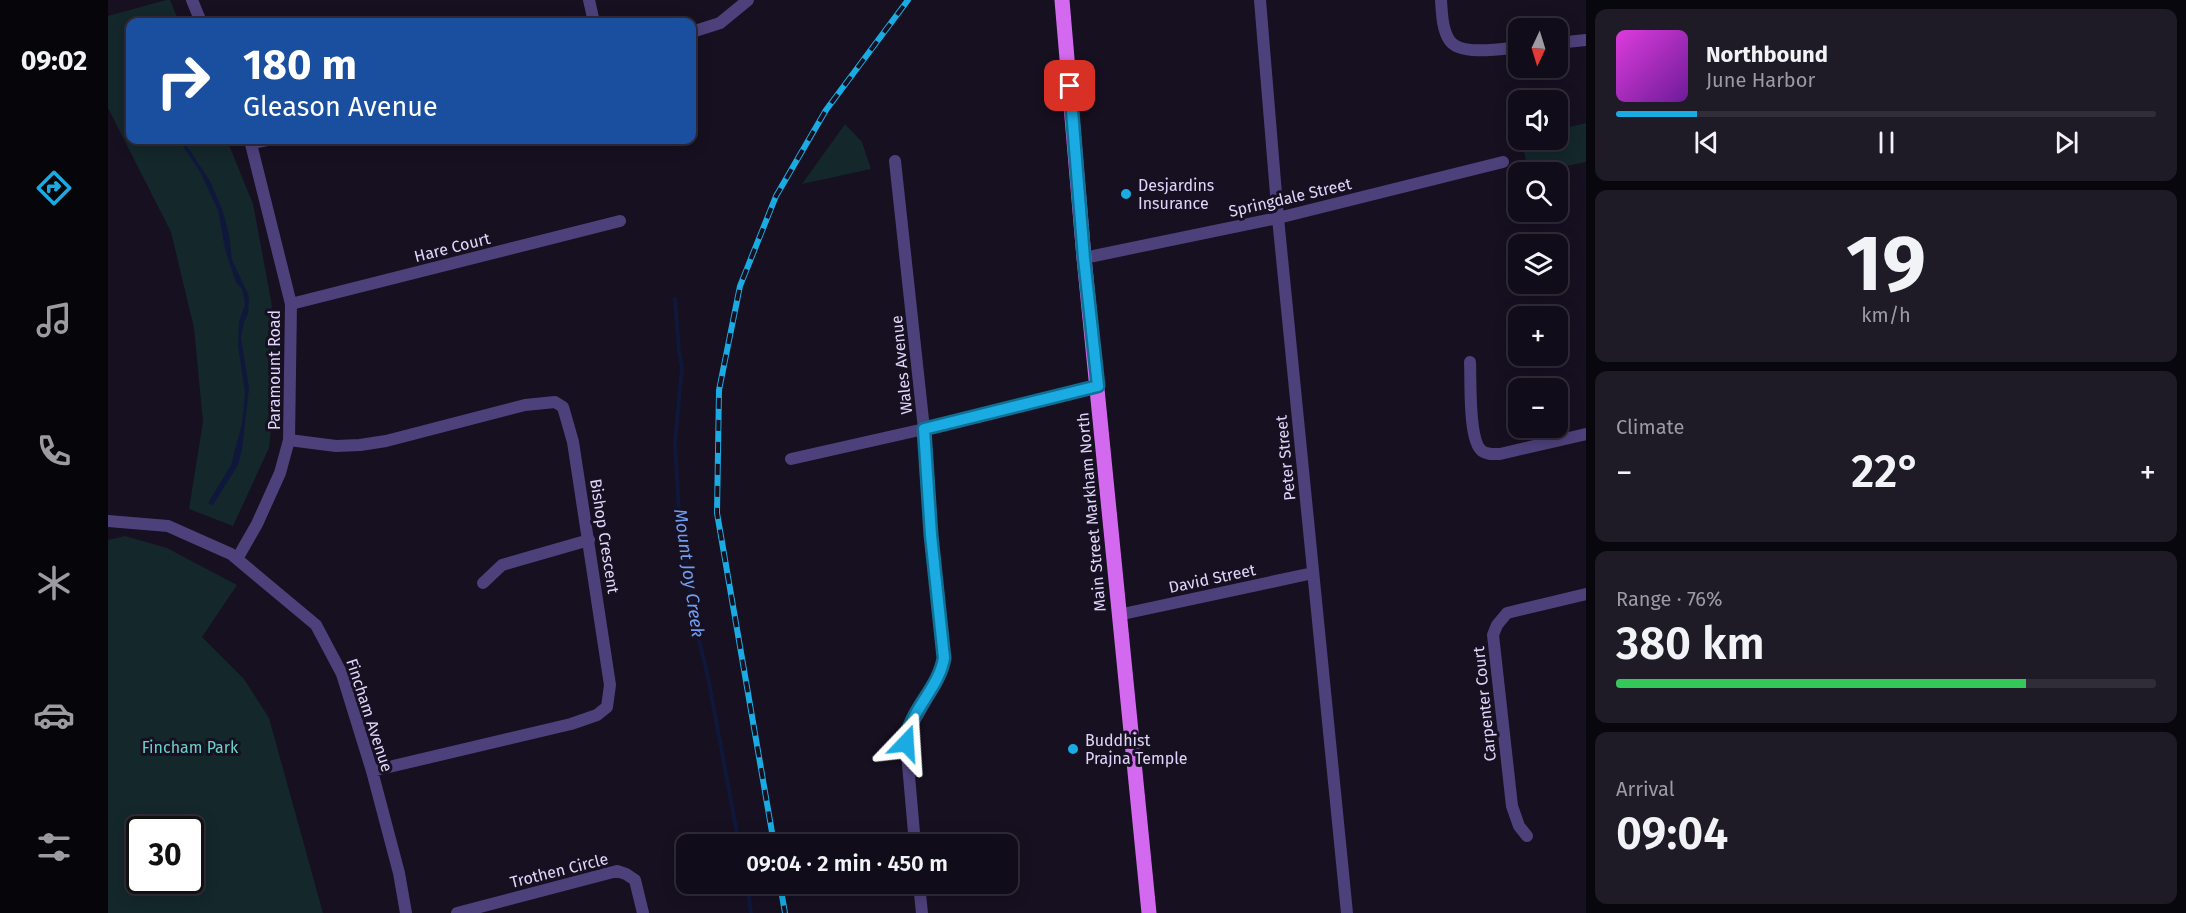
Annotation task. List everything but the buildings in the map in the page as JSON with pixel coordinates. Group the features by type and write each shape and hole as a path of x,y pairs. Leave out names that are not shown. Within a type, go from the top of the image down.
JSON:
{"main road":[{"name":"Main Street Markham North","path":"1062,0 1118,615 1149,913"}],"street":[{"path":"192,0 199,18"},
{"path":"589,0 593,18"},
{"path":"696,32 720,23 748,0"},
{"name":"Peter Street","path":"1260,0 1278,218 1347,913"},
{"path":"1440,0 1444,29 1450,43 1461,49 1473,50 1508,48"},
{"path":"1568,42 1586,40"},
{"name":"Paramount Road","path":"237,559 257,524 280,473 290,440 291,304 252,144"},
{"name":"Wales Avenue","path":"895,161 924,429 931,535 944,658 939,677 907,734 914,834"},
{"name":"Springdale Street","path":"1084,258 1278,218 1503,162"},
{"name":"Hare Court","path":"291,304 620,221"},
{"path":"1470,362 1473,430 1480,450 1489,455 1500,454 1586,434"},
{"path":"791,459 1098,386"},
{"name":"Bishop Crescent","path":"290,440 336,446 386,441 525,405 555,402 563,407 570,432 589,540 610,686 607,707 597,715 571,724 372,771"},
{"name":"Fincham Avenue","path":"108,521 168,526 231,554 316,625 342,674 372,771 399,873 406,913"},
{"path":"483,583 502,565 589,540"},
{"name":"David Street","path":"1118,615 1313,573"},
{"name":"Carpenter Court","path":"1527,836 1519,826 1512,806 1493,635 1497,625 1507,613 1586,594"},
{"name":"Trothen Circle","path":"457,913 617,871 634,880 643,913"},
{"path":"920,894 922,913"}],"green space":[{"path":"170,0 177,18 126,18 126,143 108,108 108,16"},
{"path":"1586,123 1586,162 1568,166 1568,162 1526,162 1523,150 1568,150 1568,127"},
{"path":"845,124 862,142 871,169 802,184"},
{"path":"126,144 229,144 253,204 271,300 278,359 269,448 233,526 189,509 203,422 194,328 171,232"},
{"name":"Fincham Park","path":"125,536 167,548 237,585 202,637 244,679 269,718 323,913 108,913 108,540"}],"water":[{"path":"182,144 186,144 210,181 222,209 229,234 232,260 249,296 248,314 241,338 249,388 242,450 238,465 213,505 208,503 231,465 242,423 245,393 238,345 239,322 245,304 242,289 236,283 225,249 218,210 200,172"}],"waterway":[{"name":"Mount Joy Creek","path":"675,299 682,367 675,443 679,514 694,620 708,677 737,834"},
{"name":"Mount Joy Creek","path":"748,894 751,913"}],"railway":[{"path":"772,834 717,513 719,390 740,286 776,196 826,110 908,0"},
{"path":"782,894 785,913"}],"place":[{"name":"Desjardins Insurance","path":"1126,194"},
{"name":"Buddhist Prajna Temple","path":"1073,749"}],"route":[{"path":"906,743 908,730 939,677 944,658 931,535 924,429 1098,386 1084,258 1070,86"}]}
